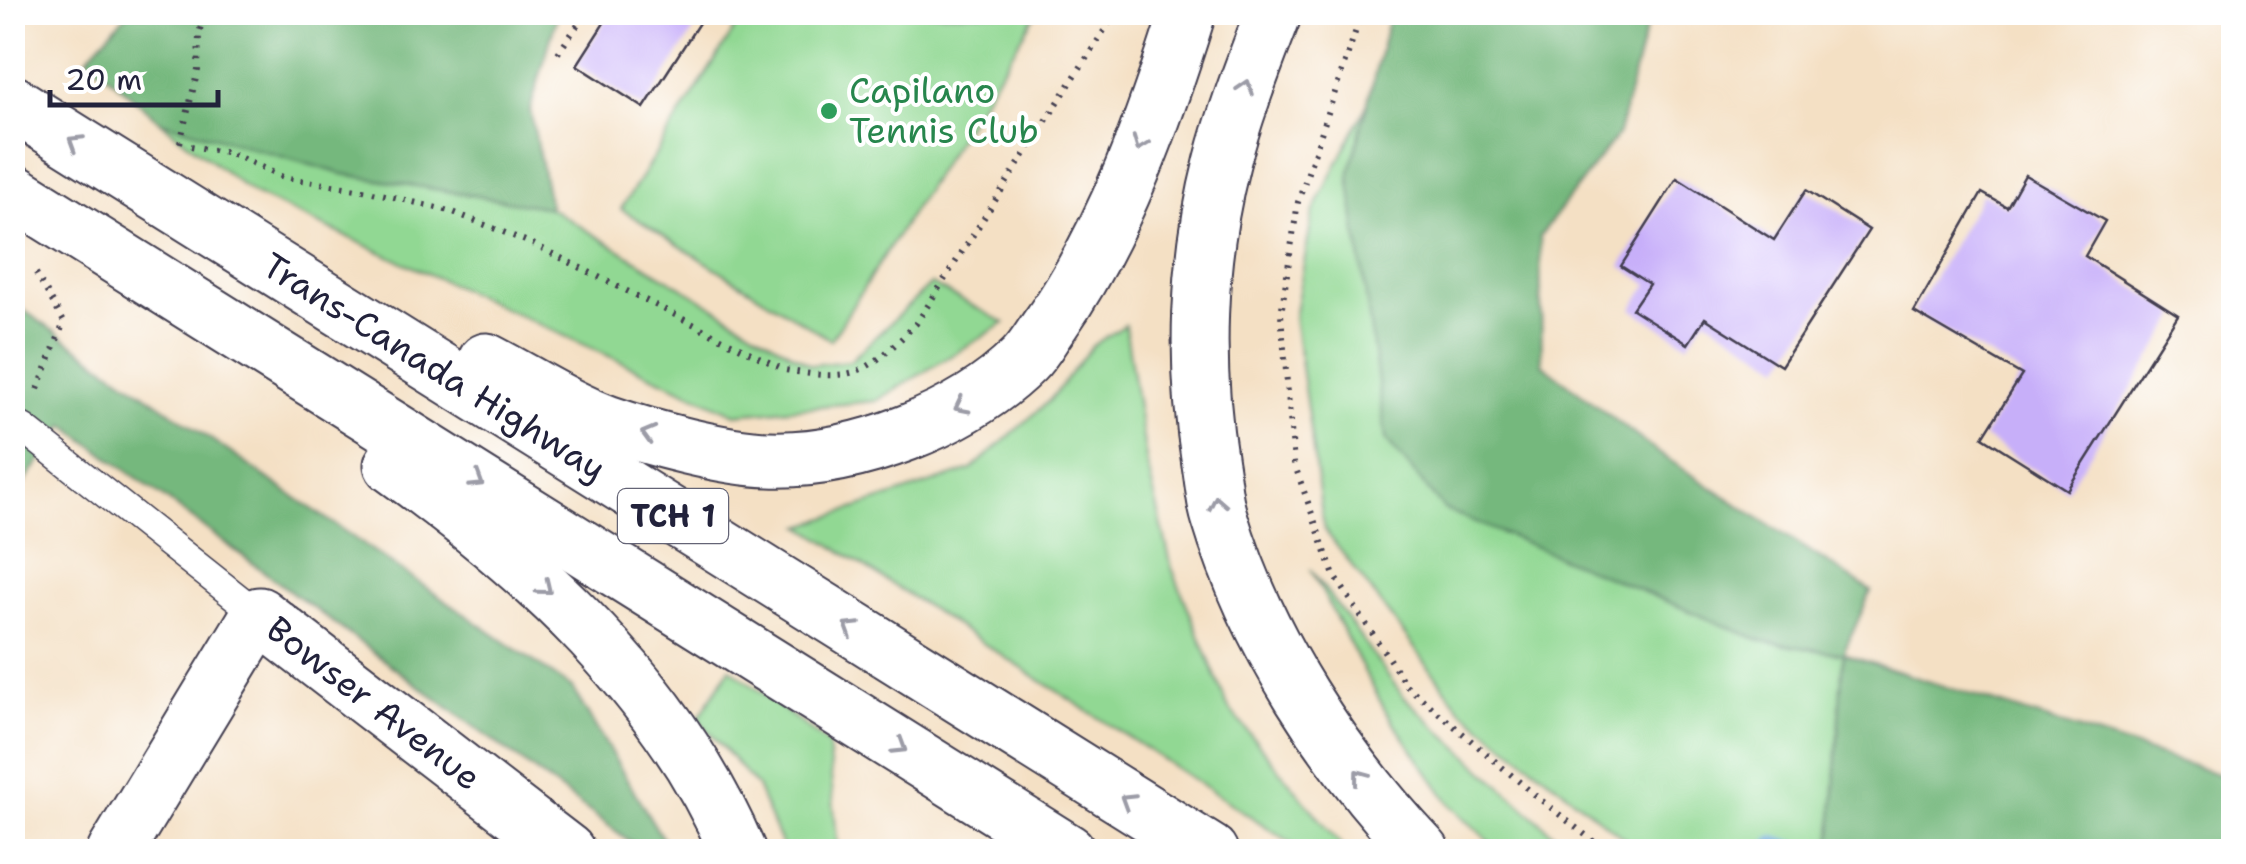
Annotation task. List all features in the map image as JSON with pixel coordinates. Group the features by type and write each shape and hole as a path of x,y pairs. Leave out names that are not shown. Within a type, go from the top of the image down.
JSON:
{"main road":[{"path":"150,160 605,422 686,445 769,459 845,452 914,430 979,397 1026,358 1068,298 1104,231 1138,152 1188,12"},
{"path":"1274,12 1222,163 1206,247 1199,331 1204,426 1219,515 1249,595 1292,678 1341,752 1422,852"},
{"name":"Trans-Canada Highway","path":"12,104 150,160 1210,852"},
{"name":"TCH 1","path":"12,191 1068,852"},
{"path":"97,244 216,339 409,477 566,604 632,677 683,747 720,809 738,852"},
{"name":"Bowser Avenue","path":"115,852 259,615 568,852"}],"lane":[{"path":"23,428 259,615"}],"path":[{"path":"180,144 198,70 199,33 205,12"},
{"path":"558,53 586,12"},
{"path":"150,160 180,144 230,153 283,178 369,191 452,212 534,244 785,370 826,377 856,372 886,353 916,324 1116,12"},
{"path":"1362,12 1298,202 1280,314 1294,464 1332,573 1406,684 1607,852"},
{"path":"23,428 64,322 35,272 24,267"}],"green space":[{"path":"128,13 558,13 530,110 550,208 342,174 160,121 87,58"},
{"name":"Capilano Tennis Club","path":"745,13 1037,13 831,340 621,209"},
{"path":"1390,13 1650,13 1618,134 1540,236 1542,364 1657,452 1871,591 1843,654 1762,641 1444,509 1386,439 1349,176"},
{"path":"1367,104 1350,183 1445,509 1762,641 1843,654 1831,851 1640,851 1461,709 1324,529 1294,317 1313,213"},
{"path":"160,121 550,208 811,365 850,361 931,284 1005,323 876,401 736,414 253,194"},
{"path":"13,303 572,688 670,851 643,851 65,425 13,499"},
{"path":"1125,325 1147,464 1172,568 1228,707 1346,851 1304,851 802,526 971,470 1050,400 1092,346"},
{"path":"1310,569 1403,696 1572,851 1499,851 1451,805 1385,710"},
{"path":"1843,654 2233,779 2233,851 1831,851"},
{"path":"730,668 828,744 838,851 784,851 757,787 698,719"}],"building":[{"path":"611,12 706,12 644,108 577,65"},
{"path":"2025,175 2105,221 2085,256 2178,315 2067,490 1983,437 2022,375 1914,312 1982,193 2007,207"},
{"path":"1677,178 1774,240 1806,190 1869,230 1781,366 1705,318 1688,344 1632,309 1649,284 1621,266"}],"waterway":[{"path":"1775,844 1798,852"}],"place":[{"name":"Capilano Tennis Club","path":"829,111"}]}
